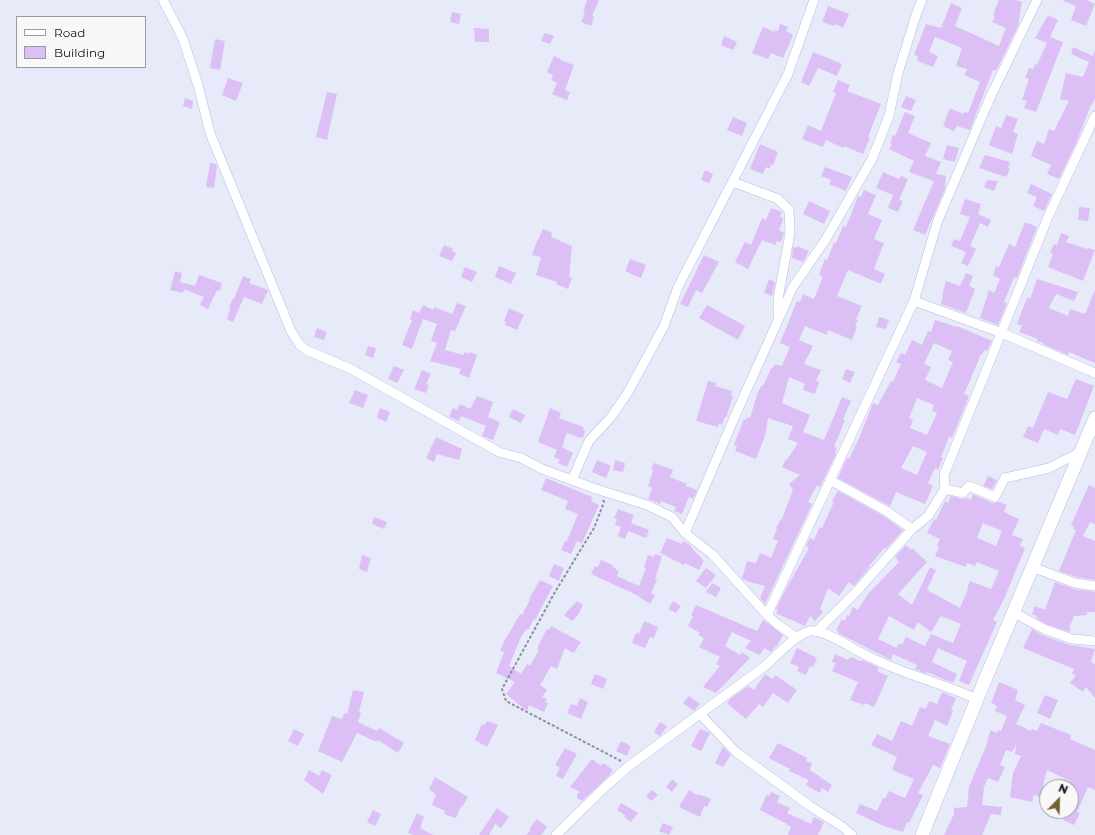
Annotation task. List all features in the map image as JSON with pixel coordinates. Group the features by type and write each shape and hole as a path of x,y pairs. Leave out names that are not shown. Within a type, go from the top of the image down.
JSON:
{"main road":[{"path":"922,835 977,699 1095,418"}],"street":[{"path":"163,0 183,39 198,86 210,133 291,330 300,345 311,352 351,369 499,452 521,458 542,469 596,489 647,505 672,517 685,533 713,555 767,615 796,638"},
{"path":"572,480 588,441 611,417 627,394 664,326 678,287 788,74 814,0"},
{"path":"685,533 793,287 826,239 872,159 889,116 898,73 922,0"},
{"path":"767,615 914,301 938,220 989,100 1036,0"},
{"path":"816,632 857,591 912,529 928,516 945,489 944,475 1048,218 1095,116"},
{"path":"733,182 778,199 789,210 790,233 778,299 778,320"},
{"path":"914,301 1002,333 1095,373"},
{"path":"945,489 963,493 969,486 995,497 1004,478 1049,468 1081,452"},
{"path":"830,480 888,512 912,529"},
{"path":"1032,567 1075,583 1095,586"},
{"path":"1014,612 1044,629 1065,637 1095,641"},
{"path":"556,835 605,787 629,766 765,666 783,648 796,638 810,631 827,634 874,660 977,699"},
{"path":"700,714 736,752 810,806 843,827 852,835"}],"path":[{"path":"596,489 604,502 594,528 555,592 502,689 506,701 629,766"}],"building":[{"path":"587,0 599,0 592,16 594,17 591,26 581,22 585,13 583,12"},
{"path":"999,0 1016,0 1022,2 1018,26 996,71 993,70 970,130 957,126 954,131 943,126 950,108 963,114 964,112 968,113 980,82 964,75 967,69 956,66 962,48 935,37 929,52 938,56 933,67 917,61 918,56 914,55 926,24 941,28 951,3 962,8 955,26 999,46 1006,28 992,22"},
{"path":"1062,0 1086,0 1095,4 1086,26 1071,20 1076,6"},
{"path":"828,6 849,14 843,28 835,24 834,26 822,22"},
{"path":"452,12 461,14 459,24 450,22"},
{"path":"1048,15 1058,20 1050,37 1063,42 1036,112 1024,108 1027,101 1022,100 1029,79 1025,78 1029,68 1033,69 1035,64 1037,65 1047,43 1035,38"},
{"path":"780,24 788,27 786,31 793,35 783,58 771,53 768,59 752,53 763,27 775,32 775,30 778,31"},
{"path":"474,28 489,29 489,42 475,42"},
{"path":"545,33 554,36 550,44 541,41"},
{"path":"724,36 737,42 733,50 721,45"},
{"path":"215,39 225,41 220,70 210,68"},
{"path":"1073,47 1093,56 1095,50 1095,99 1090,107 1077,141 1059,179 1047,174 1051,165 1031,156 1037,141 1044,144 1049,129 1054,131 1069,101 1060,99 1066,73 1083,77 1089,62 1071,54"},
{"path":"813,52 842,64 837,76 818,68 809,86 801,82"},
{"path":"554,56 574,65 565,90 570,92 567,100 552,94 557,83 551,80 553,75 547,72"},
{"path":"228,78 243,83 236,101 222,95"},
{"path":"838,80 850,85 847,91 881,104 863,154 844,146 843,148 826,140 823,147 802,139 808,125 821,131 836,93 833,92"},
{"path":"327,92 337,94 327,140 316,137"},
{"path":"906,96 916,100 911,111 901,107"},
{"path":"185,98 193,101 192,109 183,106"},
{"path":"905,112 915,116 908,133 931,143 925,156 941,162 936,174 946,176 945,189 925,235 913,230 934,181 909,172 914,161 889,149 892,144 890,143 893,135 895,136"},
{"path":"1006,115 1018,119 1013,132 1018,134 1012,154 989,145 996,126 1001,128"},
{"path":"733,117 747,123 742,136 727,130"},
{"path":"760,144 778,152 773,165 771,164 770,169 766,167 763,174 750,169"},
{"path":"947,145 959,148 955,162 943,159"},
{"path":"985,155 1010,162 1008,168 1010,169 1006,177 979,168"},
{"path":"210,163 216,164 217,166 214,188 206,187"},
{"path":"825,167 852,177 846,191 829,184 831,180 821,176"},
{"path":"705,170 713,174 709,183 701,180"},
{"path":"883,172 899,179 901,176 908,179 899,200 903,201 898,212 888,208 893,195 876,188"},
{"path":"987,180 998,181 994,191 984,187"},
{"path":"1031,184 1052,194 1044,211 1033,206 1037,197 1027,193"},
{"path":"864,190 876,195 868,214 882,220 874,239 884,243 874,269 885,274 881,283 879,283 848,270 837,296 862,306 856,319 858,320 855,326 857,327 852,340 828,330 827,335 805,326 799,340 813,346 804,364 821,370 816,381 819,382 815,394 803,390 805,384 789,377 782,403 810,415 803,432 824,440 842,397 851,401 843,419 845,420 834,447 837,448 836,454 820,487 817,485 808,502 812,504 765,604 760,598 765,586 742,579 747,561 756,563 760,553 771,558 778,541 773,539 777,529 776,528 782,519 793,490 789,484 800,475 782,467 798,443 788,439 793,426 768,418 765,436 756,459 735,451 737,446 734,445 744,419 746,420 747,417 750,418 758,392 761,386 763,386 772,367 773,368 775,364 782,366 790,347 780,343 797,301 800,302 803,294 814,299 823,277 819,275 825,259 827,260 843,226 846,227 858,196 861,197"},
{"path":"965,199 981,204 978,214 991,220 988,227 980,223 970,246 976,249 968,266 961,263 966,252 951,246 954,239 960,241 970,217 960,214"},
{"path":"809,201 830,211 824,224 803,214"},
{"path":"1079,207 1090,208 1088,221 1078,220"},
{"path":"771,208 782,212 780,217 783,218 783,220 779,230 784,233 781,242 777,241 775,245 762,240 748,269 735,262 745,242 751,245 762,218 766,220"},
{"path":"1025,222 1037,227 1017,278 1014,277 1004,302 1007,303 998,325 980,318 989,290 994,293 1000,279 993,275 996,266 999,267 1009,244 1015,247"},
{"path":"543,229 552,233 551,237 572,246 569,277 572,278 568,289 556,284 557,282 536,275 541,257 532,255"},
{"path":"1061,233 1069,236 1066,242 1095,250 1083,281 1048,267 1053,254 1050,253 1054,244 1057,245"},
{"path":"444,245 453,249 452,251 456,253 452,261 439,256"},
{"path":"797,246 809,251 803,262 792,258 793,247 796,248"},
{"path":"704,255 719,262 702,293 696,290 688,307 680,304"},
{"path":"630,259 646,265 641,278 625,271"},
{"path":"499,266 516,273 511,284 495,277"},
{"path":"465,267 477,272 472,282 461,277"},
{"path":"175,271 182,273 180,282 195,286 199,275 222,283 220,291 217,290 208,309 200,305 204,297 184,289 183,293 170,290"},
{"path":"966,273 973,276 969,286 975,289 966,313 941,304 946,281 960,286"},
{"path":"243,276 251,279 249,283 268,290 262,304 244,297 233,322 227,319 229,308"},
{"path":"769,279 775,282 772,296 764,293"},
{"path":"1037,279 1078,292 1074,301 1056,294 1049,308 1068,316 1070,309 1085,314 1095,290 1095,363 1069,352 1068,355 1037,341 1038,339 1019,332 1022,326 1017,324 1028,297 1030,299"},
{"path":"457,303 466,306 455,331 451,330 445,350 464,355 465,352 469,354 470,352 477,355 469,378 459,374 461,369 430,361 437,343 431,341 437,324 423,319 412,349 402,345 412,320 410,319 413,310 419,313 423,305 433,310 434,307 452,314"},
{"path":"707,305 745,326 738,340 699,318"},
{"path":"509,308 524,315 517,330 505,325 506,322 504,321"},
{"path":"879,317 889,320 886,329 876,327"},
{"path":"935,320 957,326 992,341 987,351 984,350 982,355 981,354 964,394 969,396 952,438 949,437 941,457 943,458 938,470 935,468 928,483 933,486 925,504 896,492 890,506 838,478 847,458 849,459 859,438 873,403 878,405 891,381 893,382 901,364 896,362 901,353 905,355 912,340 922,345 928,331 931,332","holes":["934,343 952,351 948,360 953,362 942,388 925,380 931,367 924,364","917,398 934,405 932,411 937,413 927,435 910,428 913,420 909,418","913,446 927,452 917,475 901,468"]},
{"path":"317,328 327,332 324,340 314,337"},
{"path":"368,346 376,348 373,358 365,355"},
{"path":"394,366 404,370 397,383 388,379"},
{"path":"846,369 855,372 850,383 842,379"},
{"path":"422,370 431,374 426,384 429,385 426,393 414,389"},
{"path":"1076,379 1094,386 1075,435 1060,429 1058,435 1044,429 1038,443 1023,437 1028,426 1033,428 1048,392 1067,399"},
{"path":"708,381 716,383 715,386 732,391 731,395 733,396 726,418 725,417 722,425 719,423 718,427 696,421"},
{"path":"355,390 368,395 363,408 349,403"},
{"path":"477,396 493,402 488,417 500,422 493,440 482,436 486,426 461,416 459,421 449,417 453,408 457,410 460,404 470,409"},
{"path":"380,408 390,412 386,422 377,418"},
{"path":"550,408 561,413 559,418 584,427 583,430 585,431 583,438 567,433 562,447 573,453 567,467 558,463 560,460 554,457 557,450 538,442"},
{"path":"513,409 525,415 521,423 509,417"},
{"path":"436,437 462,449 459,460 437,454 434,462 426,458"},
{"path":"597,460 611,466 606,478 592,472"},
{"path":"615,460 625,463 623,472 613,470"},
{"path":"654,463 673,470 670,477 697,490 693,499 689,497 682,514 674,511 676,507 661,501 660,504 648,499 652,488 648,486 653,471 651,469"},
{"path":"988,476 997,480 992,489 983,486"},
{"path":"546,478 592,497 591,501 599,505 582,543 577,541 571,554 561,550 565,541 567,541 578,514 565,509 568,501 541,490"},
{"path":"1089,485 1095,488 1095,524 1090,522 1083,536 1095,541 1095,580 1077,577 1059,571 1076,530 1073,529 1074,527 1071,525"},
{"path":"838,491 885,517 903,530 886,549 885,547 854,586 849,582 839,596 828,588 820,609 823,612 815,621 810,616 805,626 776,613 778,610 776,609 809,548 806,546 810,538 814,540 820,527 822,528 834,502 832,501"},
{"path":"973,494 993,503 999,502 1007,505 1004,512 1019,519 1012,535 1023,539 1020,546 1025,548 1004,599 993,620 997,622 969,685 959,681 967,661 938,648 932,662 957,674 953,683 927,672 927,674 915,669 917,665 893,654 891,660 838,633 839,632 836,630 842,619 845,621 847,615 849,616 853,607 858,610 868,594 899,562 895,557 906,545 911,550 912,548 927,562 898,594 912,605 930,567 936,570 927,590 960,608 970,581 991,589 999,571 977,562 975,566 967,563 966,567 935,556 939,547 937,546 940,539 927,533 934,519 936,520 945,501 948,503 951,496 971,500","holes":["983,523 1002,531 996,546 977,538","889,616 914,630 918,622 931,632 941,616 961,624 953,643 931,634 925,646 906,637 902,645 899,643 897,648 878,639"]},
{"path":"618,509 634,515 631,523 649,530 646,538 628,531 625,539 618,536 621,527 615,525 617,519 614,518"},
{"path":"374,517 387,522 384,529 372,524"},
{"path":"667,538 682,544 683,541 691,546 704,561 699,570 685,563 684,565 660,553"},
{"path":"655,554 662,556 655,579 657,580 651,593 655,595 650,604 639,596 591,574 595,566 598,567 601,560 613,565 612,567 616,568 615,570 619,571 617,576 639,586 646,568 644,567 648,555 654,557"},
{"path":"362,555 371,558 367,572 359,569"},
{"path":"554,564 564,568 559,581 549,576"},
{"path":"706,568 716,575 706,588 696,581"},
{"path":"540,580 553,586 535,620 534,619 528,630 526,629 521,637 509,666 521,674 527,664 530,666 539,650 537,649 543,636 547,629 549,630 551,626 581,642 574,653 565,648 557,669 551,666 540,685 547,690 542,697 547,699 545,702 548,703 544,712 529,705 527,711 506,694 515,682 496,673 504,652 500,651 506,637 520,614 522,615"},
{"path":"1055,582 1074,589 1095,592 1095,612 1087,612 1087,615 1074,616 1069,628 1071,629 1070,632 1046,624 1036,618 1037,616 1032,614 1035,606 1045,610"},
{"path":"712,583 721,588 716,597 706,592"},
{"path":"577,601 583,605 578,615 572,621 564,615"},
{"path":"673,601 681,606 676,613 668,609"},
{"path":"696,605 757,631 763,620 783,635 777,646 771,652 764,648 760,655 745,648 751,641 732,632 725,646 740,655 742,652 750,658 716,693 703,687 720,666 716,664 720,657 699,647 704,638 698,635 700,633 688,626"},
{"path":"644,621 658,627 654,638 650,637 645,648 632,643 636,633 639,634"},
{"path":"1032,629 1042,635 1070,645 1095,649 1091,662 1095,664 1095,698 1086,687 1083,692 1070,683 1076,675 1072,674 1074,669 1023,648"},
{"path":"797,648 817,658 813,667 810,666 806,675 797,671 799,667 790,663"},
{"path":"835,654 848,660 850,657 861,661 862,660 879,668 877,671 888,676 874,707 865,703 864,705 850,700 858,682 832,671 836,663 832,662"},
{"path":"595,674 607,679 603,689 591,684"},
{"path":"765,674 773,679 775,675 797,690 788,703 773,693 763,707 759,704 746,719 727,703 730,699 748,686 754,690"},
{"path":"999,682 1018,690 1015,700 1025,705 1016,724 1031,731 1032,729 1037,731 1041,723 1071,735 1070,739 1095,750 1095,790 1088,787 1079,807 1079,779 1066,779 1047,770 1045,779 1039,779 1039,797 1034,795 1032,802 1010,797 1013,773 1021,756 1015,754 1016,744 1012,752 1006,750 1000,765 1005,767 998,782 988,778 984,787 982,805 1002,807 1001,815 991,814 982,835 944,835 954,814 954,808 967,807 969,787 991,730 997,733 998,730 1001,731 1007,716 995,711 997,706 991,703"},
{"path":"353,690 364,692 358,722 377,731 379,728 404,743 398,753 378,740 377,742 357,733 342,762 318,751 332,716 342,719 344,713 347,714"},
{"path":"942,692 956,698 951,710 953,711 947,726 935,720 928,736 950,744 940,768 933,765 918,793 923,795 909,823 907,822 903,832 884,826 856,813 860,804 877,811 883,798 885,799 889,791 905,798 914,779 892,770 897,757 871,745 877,734 892,741 901,721 912,726 920,707 926,709 929,701 937,704"},
{"path":"1045,695 1058,700 1050,719 1037,713"},
{"path":"689,696 700,704 694,711 683,703"},
{"path":"580,698 588,702 581,719 567,713 571,704 577,706"},
{"path":"487,721 498,725 487,747 475,740 482,724 485,725"},
{"path":"660,722 667,726 660,736 654,732"},
{"path":"294,729 304,734 298,746 288,741"},
{"path":"700,729 710,733 701,751 691,746"},
{"path":"621,741 631,746 627,756 616,751"},
{"path":"778,743 807,758 806,761 812,763 810,770 832,785 828,792 822,788 820,793 806,785 809,780 789,771 790,769 769,758"},
{"path":"723,747 731,755 723,767 715,763"},
{"path":"565,748 577,754 563,779 556,776 560,768 555,765"},
{"path":"592,759 601,766 603,763 613,770 608,777 582,801 577,798 577,794 580,792 570,787"},
{"path":"309,770 319,776 322,770 332,775 323,794 304,780"},
{"path":"435,777 468,797 462,807 461,806 456,818 444,814 445,811 432,805 436,794 429,789"},
{"path":"672,779 678,784 672,792 666,787"},
{"path":"652,790 658,795 651,801 646,796"},
{"path":"689,790 697,795 698,794 711,799 707,807 704,806 700,817 679,807"},
{"path":"771,792 780,796 777,802 790,808 787,813 811,824 814,817 824,822 818,835 788,835 791,827 760,810 766,795 769,796"},
{"path":"621,803 638,813 631,822 624,817 625,815 617,810"},
{"path":"497,808 509,817 501,828 495,824 489,835 479,835"},
{"path":"373,810 381,814 375,826 367,822"},
{"path":"417,813 424,817 420,828 433,835 413,835 408,833"},
{"path":"537,819 547,827 541,835 526,835 531,830 529,829"},
{"path":"1063,819 1077,819 1074,825"},
{"path":"663,823 673,827 669,835 659,831"}]}
